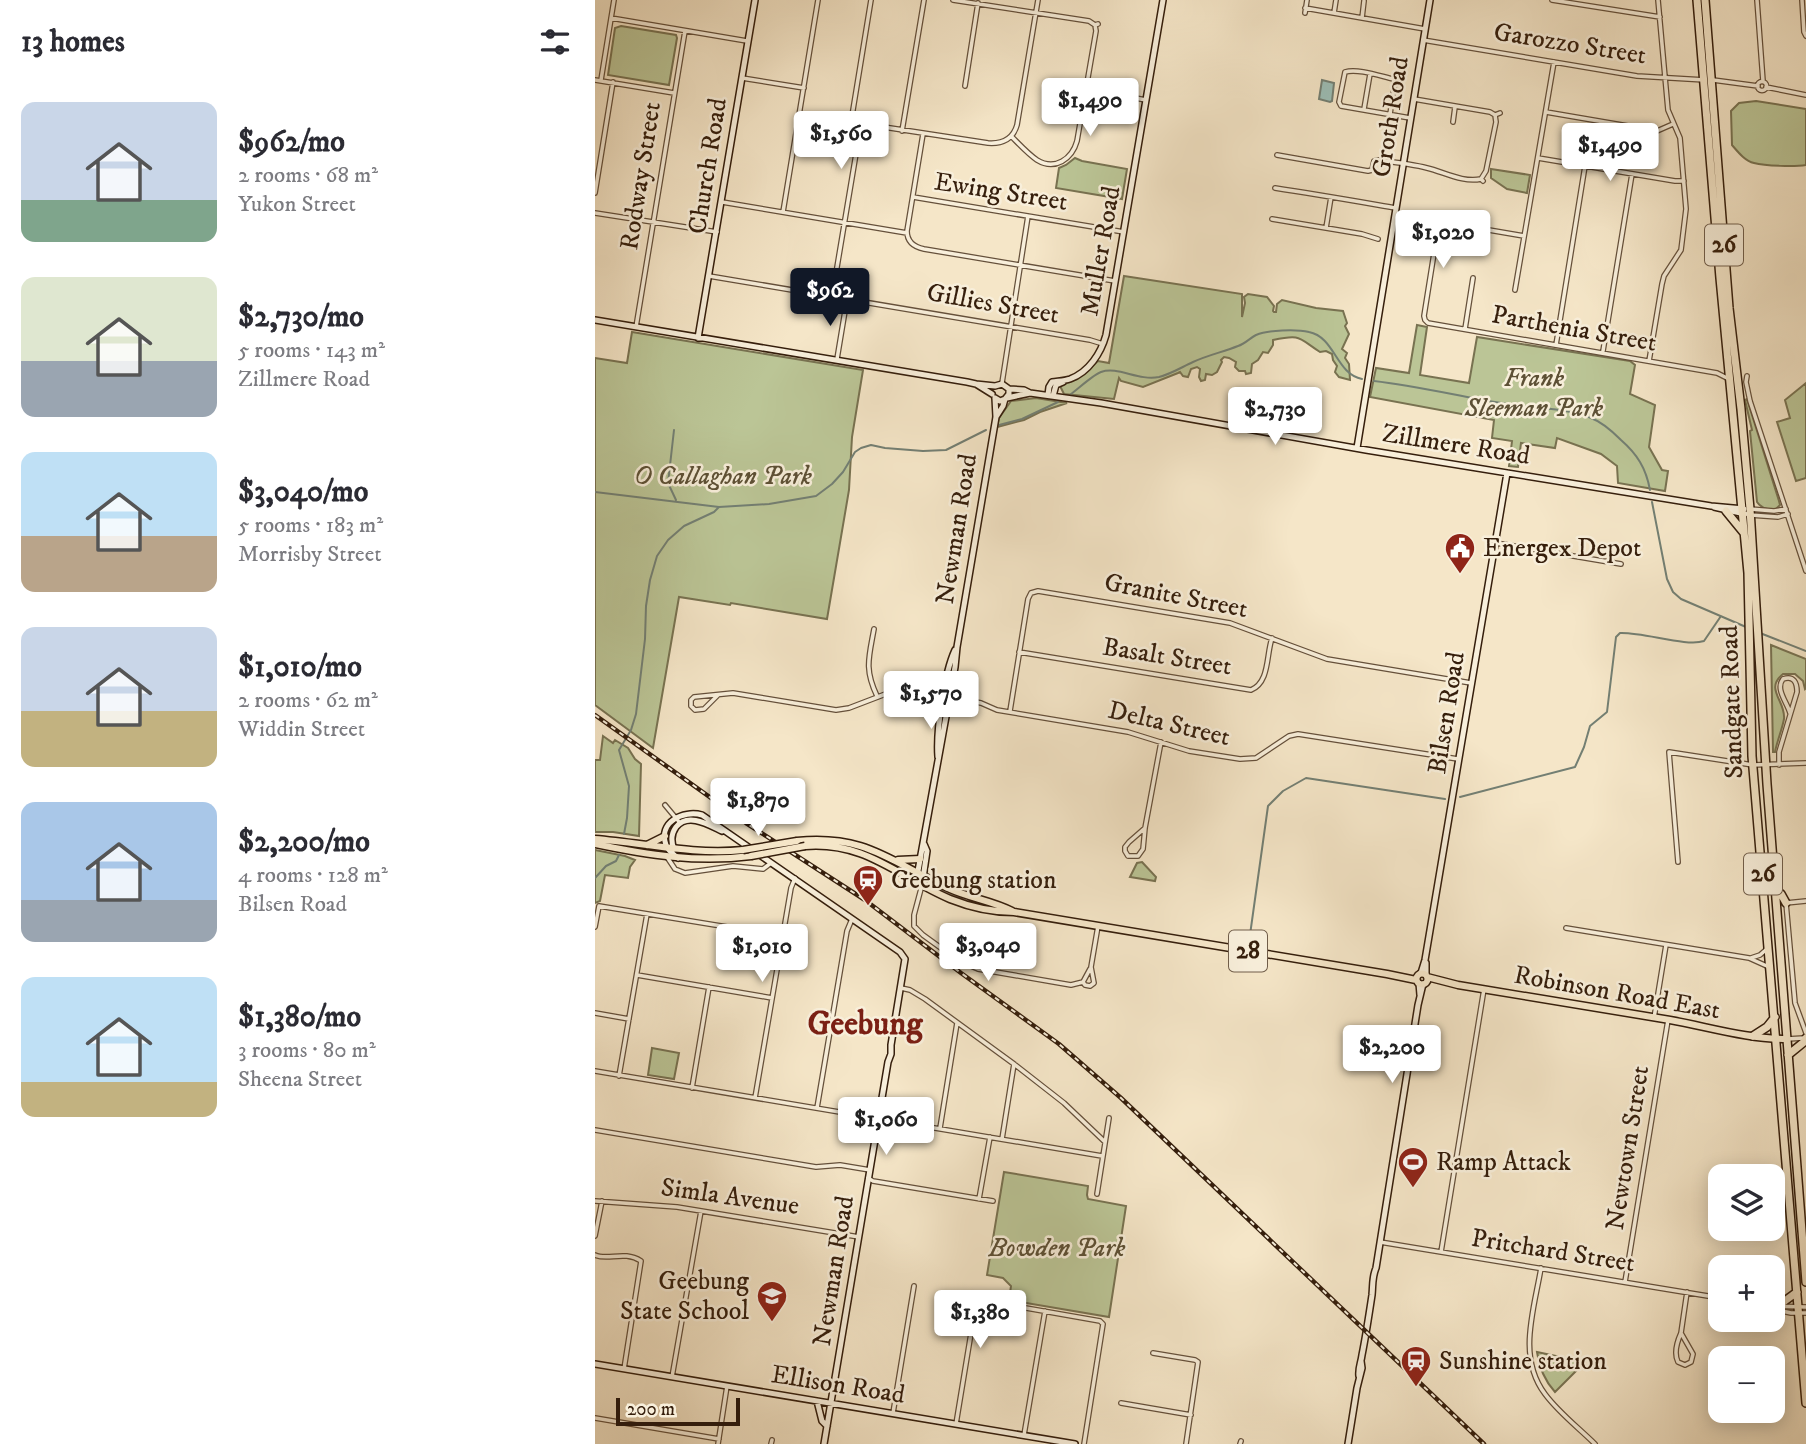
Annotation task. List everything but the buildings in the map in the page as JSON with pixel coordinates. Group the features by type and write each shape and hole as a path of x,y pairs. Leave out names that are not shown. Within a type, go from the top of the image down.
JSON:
{"highway":[{"name":"Sandgate Road","path":"1697,0 1741,409 1754,620 1750,635 1750,723 1797,1292 1802,1310 1806,1403"},
{"name":"Sandgate Road","path":"1705,0 1707,80 1720,278 1746,511 1744,533 1759,642 1766,766 1806,1282"},
{"path":"1726,511 1744,533"},
{"path":"1776,890 1786,903"},
{"path":"1753,1036 1767,1027 1775,1017"},
{"path":"1788,1055 1804,1042 1806,1036"},
{"path":"1785,1300 1797,1292"}],"main road":[{"name":"Church Road","path":"698,338 755,0"},
{"name":"Muller Road","path":"1051,396 1049,387 1052,382 1066,380 1086,368 1103,344 1163,0"},
{"name":"Groth Road","path":"1357,448 1430,0"},
{"path":"595,320 977,384 1002,384 1009,388 1009,394 1006,399 1000,401 977,384"},
{"path":"700,324 707,340"},
{"path":"994,396 995,386"},
{"name":"Zillmere Road","path":"1009,388 1746,511"},
{"name":"Zillmere Road","path":"1006,399 1030,393"},
{"name":"Newman Road","path":"921,874 920,859 938,761 938,733 947,697 949,666 957,647 996,417 994,396"},
{"name":"Newman Road","path":"996,417 1006,399"},
{"name":"Bilsen Road","path":"1347,1444 1507,473"},
{"name":"Zillmere Road","path":"1711,506 1726,511 1746,511"},
{"path":"678,858 665,836 669,825 688,813 702,815 852,919"},
{"path":"670,848 678,821"},
{"path":"647,845 665,836"},
{"name":"28","path":"595,841 670,848"},
{"name":"28","path":"595,841 678,858"},
{"name":"Robinson Road East","path":"670,848 707,852 743,850 797,841 852,843 897,861 959,893 1014,912"},
{"name":"Newman Road","path":"919,883 927,851 924,844"},
{"name":"Robinson Road East","path":"678,858 751,856 805,846 828,846 852,850 878,860 949,899 1003,912 1484,989 1753,1036 1787,1039"},
{"path":"897,861 920,859"},
{"name":"Newman Road","path":"824,1444 905,963 902,953 852,919"},
{"name":"Ellison Road","path":"595,1364 1075,1444"},
{"path":"817,1401 822,1421 827,1426"}],"street":[{"path":"614,0 598,80 674,93"},
{"path":"783,212 818,0"},
{"path":"851,122 871,0"},
{"path":"902,131 924,0"},
{"path":"953,0 1097,24 1075,149 1071,155 1053,164 1040,162 1011,136"},
{"path":"799,114 992,144 1002,142 1011,136 1017,125 1038,0"},
{"path":"1307,0 1305,11 1334,13 1425,29"},
{"path":"1334,13 1336,0"},
{"path":"1552,0 1660,17"},
{"path":"1649,361 1662,284 1683,244 1686,209 1680,141 1668,113 1658,0"},
{"path":"1757,0 1763,82 1766,88"},
{"path":"1801,0 1806,36"},
{"path":"1362,18 1364,1"},
{"path":"965,86 978,3"},
{"path":"611,18 748,41"},
{"name":"Rodway Street","path":"636,327 685,31"},
{"name":"Garozzo Street","path":"1423,40 1637,76 1758,86"},
{"path":"1515,290 1554,62"},
{"path":"1390,114 1394,79 1349,70 1345,72 1340,104 1343,107 1411,118"},
{"path":"1364,109 1370,74"},
{"path":"742,78 804,88"},
{"path":"595,193 613,82"},
{"path":"1763,82 1758,86 1762,90 1766,88 1806,95"},
{"path":"1086,89 1146,100"},
{"path":"1277,155 1368,171 1376,160 1482,180 1496,122 1495,115 1491,112 1414,99"},
{"path":"1453,122 1455,106"},
{"path":"1546,112 1657,131 1673,124"},
{"path":"1495,115 1500,113"},
{"path":"832,297 861,124"},
{"path":"923,134 907,233 911,243 919,248 1115,281"},
{"path":"1538,158 1684,181"},
{"path":"1556,345 1585,166"},
{"path":"1603,352 1632,174"},
{"path":"1275,188 1331,197 1439,222 1524,236"},
{"name":"Ewing Street","path":"913,197 1124,232"},
{"path":"1326,228 1331,197"},
{"path":"722,202 907,233"},
{"path":"595,213 716,232"},
{"path":"1002,384 1028,216"},
{"path":"1272,219 1378,239"},
{"name":"Parthenia Street","path":"1439,222 1424,316 1429,324 1717,373 1731,380"},
{"name":"Gillies Street","path":"709,276 1103,344"},
{"path":"1465,329 1473,278"},
{"path":"837,360 847,299"},
{"path":"1717,373 1729,365"},
{"path":"1747,376 1750,401 1806,571"},
{"name":"Zillmere Road","path":"1746,511 1778,517 1787,512"},
{"path":"1495,543 1621,564"},
{"name":"Granite Street","path":"1010,712 1029,597 1033,592 1040,591 1230,623 1327,659 1471,682"},
{"path":"874,629 868,669 877,696"},
{"name":"Basalt Street","path":"1019,652 1251,690 1263,680 1272,638"},
{"name":"Sandgate Road","path":"1779,765 1779,752 1795,701 1797,687 1795,680 1790,677 1783,679 1779,685 1790,713"},
{"name":"Delta Street","path":"718,695 733,692 836,710 855,707 877,696 899,690 1122,731 1189,751 1247,760 1256,758 1292,735 1301,734 1458,759"},
{"path":"718,695 702,710 695,710 691,706 694,697 718,695"},
{"path":"1145,828 1125,847 1128,856 1135,857 1142,853 1161,742"},
{"path":"1678,862 1669,751 1753,765 1806,763"},
{"path":"665,805 678,821"},
{"path":"667,857 675,869 685,873 729,866 763,869 771,863"},
{"path":"755,1098 782,936 795,878"},
{"name":"Newman Road","path":"919,883 914,926 923,936 959,961 970,967 1071,985 1083,982"},
{"path":"1787,1039 1806,1036 1795,1003 1786,903 1806,901"},
{"path":"595,927 599,906 782,936"},
{"path":"619,1076 647,914"},
{"path":"817,1108 848,927 852,919"},
{"path":"1091,967 1094,981 1093,985 1088,986 1083,982 1091,967 1098,926"},
{"path":"1566,928 1749,958 1771,968"},
{"path":"1654,1018 1666,945"},
{"path":"1749,958 1760,955 1769,947"},
{"path":"637,975 772,998"},
{"path":"692,1088 709,987"},
{"path":"901,988 912,991 1014,1064 1064,1103 1105,1142"},
{"path":"1441,1252 1484,989"},
{"path":"595,1013 629,1019"},
{"name":"Newtown Street","path":"1625,1282 1668,1020"},
{"path":"940,1129 957,1023"},
{"path":"1002,1139 1014,1064"},
{"path":"595,1072 1102,1156"},
{"path":"1097,1194 1109,1118"},
{"path":"595,1130 817,1167 839,1165 870,1170"},
{"path":"979,1199 990,1137"},
{"path":"868,1178 993,1201"},
{"name":"Simla Avenue","path":"595,1201 668,1206 859,1237"},
{"path":"595,1236 602,1201"},
{"path":"673,1377 701,1211"},
{"name":"Pritchard Street","path":"1380,1242 1708,1296"},
{"path":"595,1255 599,1258 619,1255 641,1261 624,1369"},
{"path":"1541,1268 1529,1335 1530,1358 1535,1376 1551,1402 1595,1444"},
{"path":"893,1413 914,1286"},
{"path":"1681,1333 1693,1354 1688,1364 1677,1360 1676,1353 1687,1292"},
{"path":"956,1424 976,1303 978,1301 1045,1311 1102,1322 1084,1444"},
{"path":"1024,1435 1045,1311"},
{"path":"1153,1353 1198,1362 1186,1444"},
{"path":"595,1418 719,1442 727,1386"},
{"path":"1121,1403 1191,1415"}],"green space":[{"path":"621,26 676,35 669,85 608,75 615,28"},
{"path":"1756,101 1806,109 1806,165 1754,163 1732,145 1731,111 1739,103"},
{"path":"1075,158 1127,169 1122,199 1056,188 1059,168"},
{"path":"1491,169 1530,175 1527,193 1507,189 1491,178"},
{"path":"1124,276 1242,294 1242,317 1244,297 1248,294 1267,297 1274,306 1274,312 1282,300 1343,311 1349,334 1342,349 1347,353 1345,358 1349,364 1350,380 1339,377 1335,372 1337,366 1332,354 1320,352 1299,338 1289,337 1273,340 1268,353 1263,352 1252,364 1251,373 1239,371 1235,367 1236,362 1224,357 1217,372 1206,374 1205,380 1201,381 1200,369 1197,367 1191,369 1188,377 1180,372 1143,387 1121,381 1119,378 1114,399 1064,394 1060,386 1080,376 1098,361 1109,363"},
{"name":"Frank Sleeman Park","path":"1417,325 1427,327 1420,375 1469,383 1477,337 1630,361 1635,365 1630,394 1655,405 1649,447 1662,470 1668,471 1665,491 1618,483 1617,466 1601,454 1557,438 1555,448 1521,443 1518,467 1509,466 1512,441 1492,438 1494,420 1370,397 1376,368 1409,373"},
{"name":"O Callaghan Park","path":"632,332 863,370 852,437 849,490 827,619 679,597 653,748 595,705 595,358 627,363"},
{"path":"1806,383 1806,478 1796,481 1777,422 1790,418 1785,400"},
{"path":"1036,398 1067,403 1024,420 997,427 999,418 1011,401"},
{"path":"1747,399 1779,501 1780,505 1776,509 1765,508 1757,502"},
{"path":"1771,645 1806,659 1805,689 1803,681 1795,674 1783,674 1775,685 1784,719 1775,752 1773,752"},
{"path":"603,736 628,748 641,764 639,836 595,832 595,760 600,760"},
{"path":"595,850 635,860 630,867 628,878 605,875 600,901 595,903"},
{"path":"1142,862 1156,877 1155,881 1130,877 1137,863"},
{"path":"652,1048 679,1053 674,1079 648,1075"},
{"name":"Bowden Park","path":"1004,1172 1088,1186 1088,1199 1126,1206 1109,1317 1009,1300 1011,1286 1003,1278 987,1275"},
{"path":"1537,1352 1585,1362 1555,1392 1543,1374"}],"water":[{"path":"1322,80 1334,83 1330,102 1319,99"}],"waterway":[{"path":"1071,394 1101,372 1114,371 1143,377 1159,377 1241,345 1256,335 1282,331 1303,331 1318,335 1346,370 1362,379"},
{"path":"1374,381 1557,410 1591,418 1607,428 1632,451 1643,468 1650,490"},
{"path":"999,425 1022,419 1058,402"},
{"path":"674,430 668,483 676,500"},
{"path":"624,834 629,786 619,750 631,730 636,714 650,580 657,556 668,540 684,526 719,507 769,504 816,496 832,484 855,452 861,448 871,445 923,451 946,450 986,430"},
{"path":"595,492 719,507"},
{"path":"1652,502 1667,579 1673,592 1681,599 1746,627"},
{"path":"1460,797 1575,767 1590,726 1607,712 1616,637 1620,633 1676,641 1704,641 1721,616"},
{"path":"1760,633 1806,651"},
{"path":"1249,942 1268,806 1283,791 1306,778 1445,799"},
{"path":"595,878 606,866 616,861 619,855"}],"railway":[{"path":"595,715 746,823 865,900 1059,1044 1121,1098 1484,1444"}],"place":[{"name":"Energex Depot","path":"1460,575"},
{"name":"Geebung station","path":"868,907"},
{"name":"Ramp Attack","path":"1413,1189"},
{"name":"Geebung State School","path":"772,1323"},
{"name":"Sunshine station","path":"1416,1388"}],"district":[{"name":"Geebung","path":"865,1024"}]}
